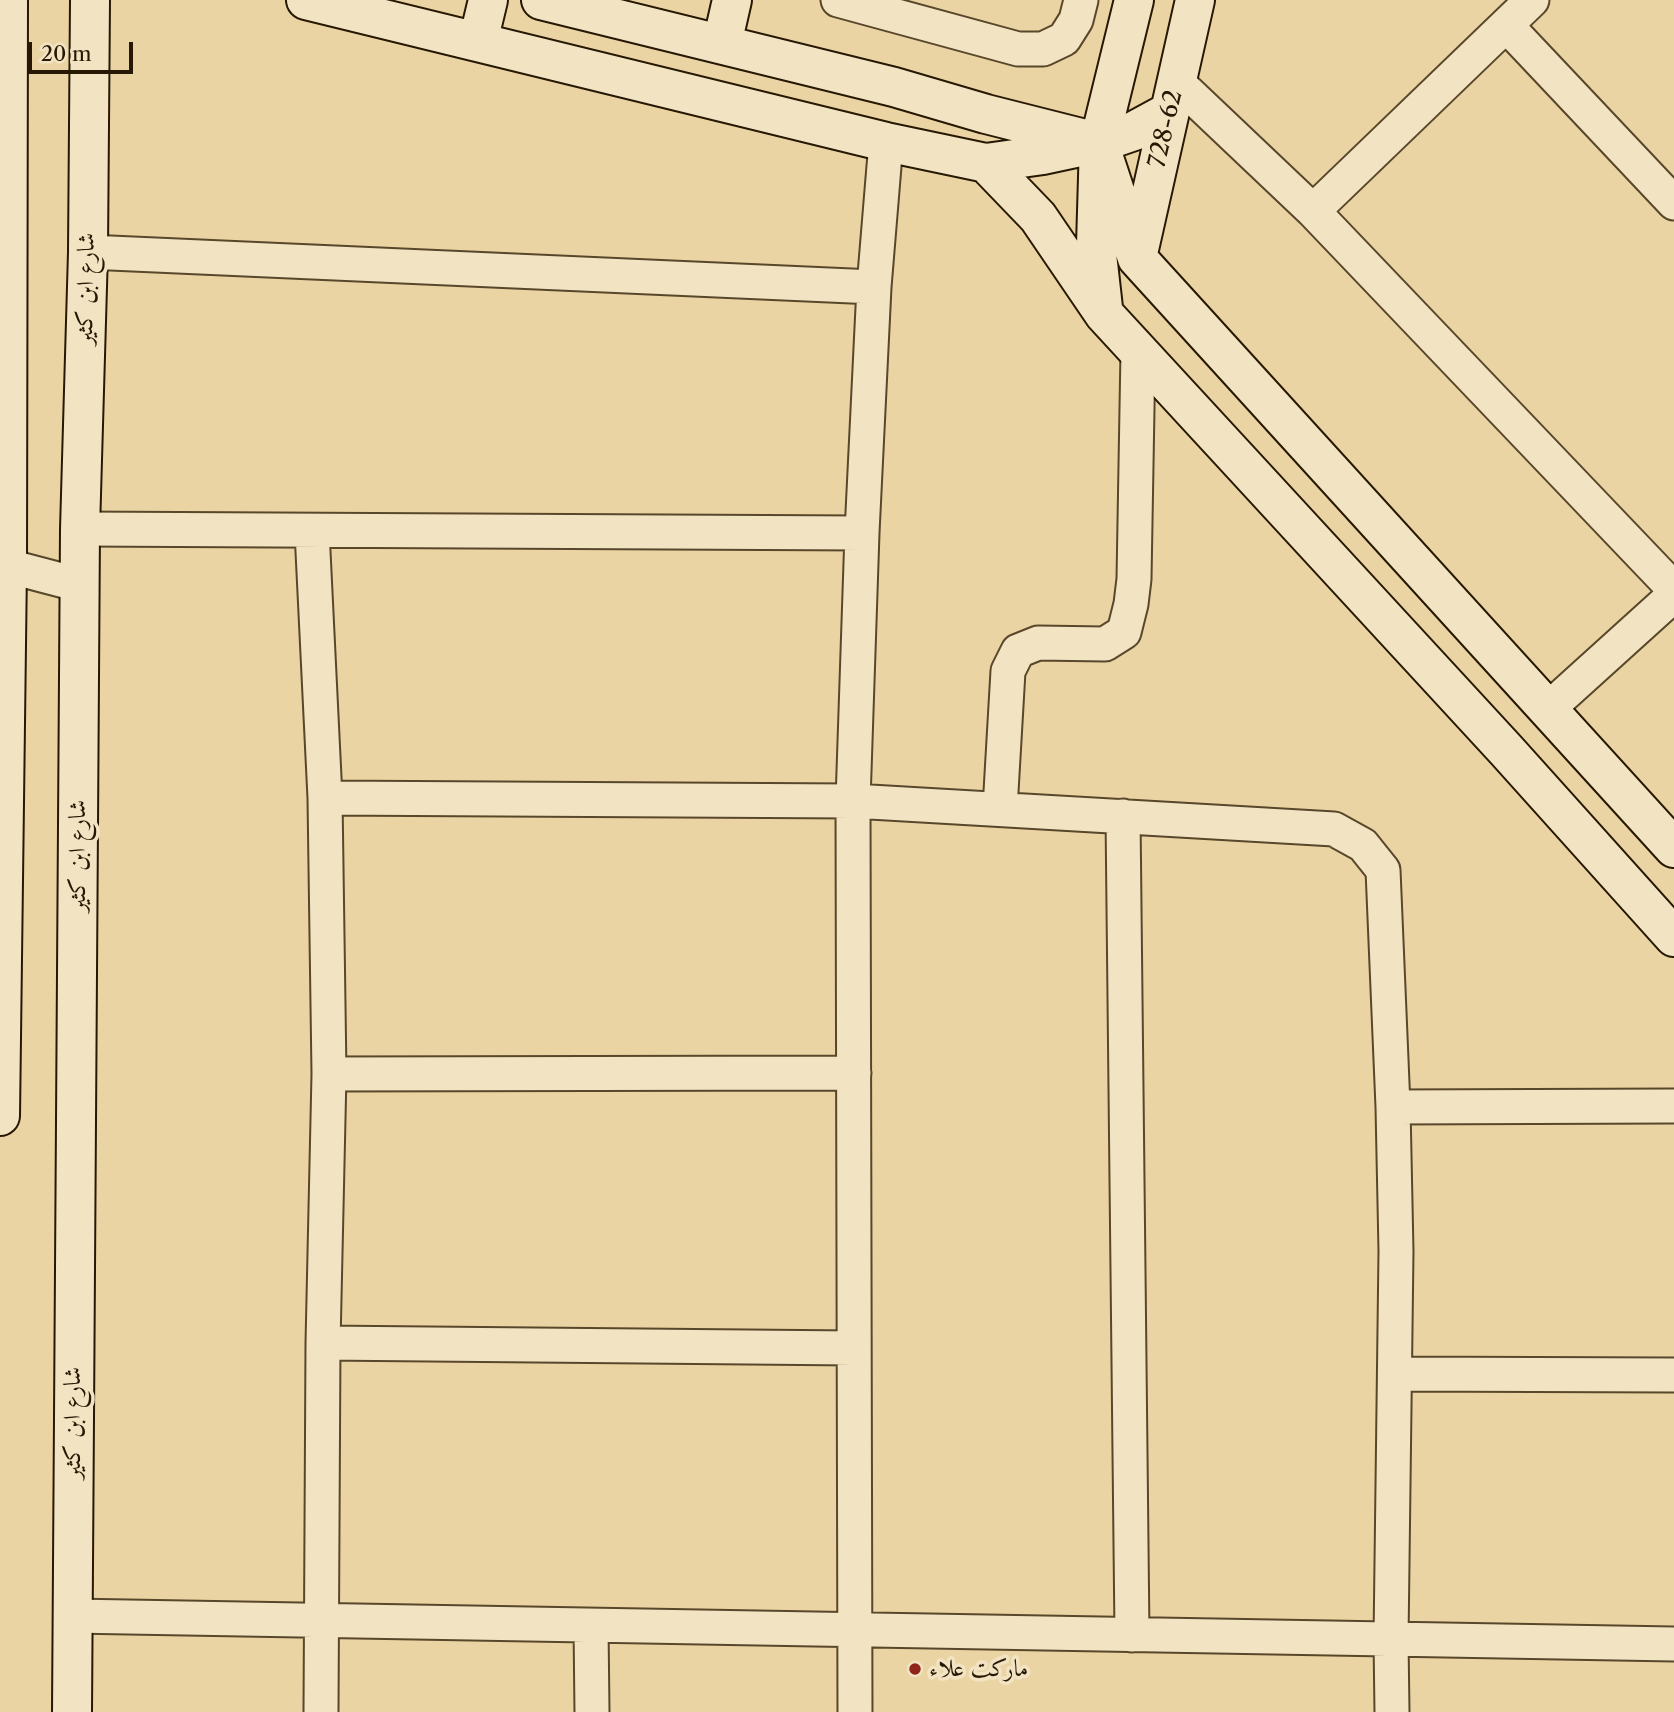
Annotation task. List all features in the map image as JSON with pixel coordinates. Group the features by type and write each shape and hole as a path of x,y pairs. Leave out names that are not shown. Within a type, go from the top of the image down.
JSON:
{"street":[{"path":"0,1116 8,0"},
{"name":"شارع ابن كثير","path":"72,1712 80,529 88,252 90,0"},
{"path":"306,0 886,142 986,163 1099,143 1134,131 1173,97 1312,211 1674,589"},
{"path":"478,42 488,0"},
{"path":"541,0 894,87 1099,143"},
{"path":"722,44 732,0"},
{"path":"838,0 1018,49 1043,49 1064,39 1076,20 1081,0"},
{"path":"1104,314 1096,245 1099,143 1134,0"},
{"name":"728-62","path":"1137,258 1195,0"},
{"path":"1312,211 1532,0"},
{"path":"1506,25 1674,203"},
{"path":"855,1712 853,801 874,287 886,142"},
{"path":"1099,143 1137,258 1674,848"},
{"path":"986,163 1038,217 1104,314 1506,750 1674,937"},
{"path":"88,252 874,287"},
{"path":"1000,809 1008,671 1018,651 1038,643 1105,644 1124,632 1134,579 1138,351"},
{"path":"80,529 863,533"},
{"path":"312,531 325,798 330,1074 323,1343 321,1712"},
{"path":"3,565 80,585"},
{"path":"1548,709 1674,595"},
{"path":"325,798 853,801 1334,828 1363,845 1383,870 1393,1107 1396,1251 1392,1712"},
{"path":"1123,816 1132,1635"},
{"path":"330,1074 853,1073"},
{"path":"1393,1107 1674,1107"},
{"path":"323,1343 854,1348"},
{"path":"1395,1374 1674,1375"},
{"path":"72,1616 1674,1644"},
{"path":"591,1626 592,1712"}],"place":[{"name":"ماركت علاء","path":"915,1669"}]}
